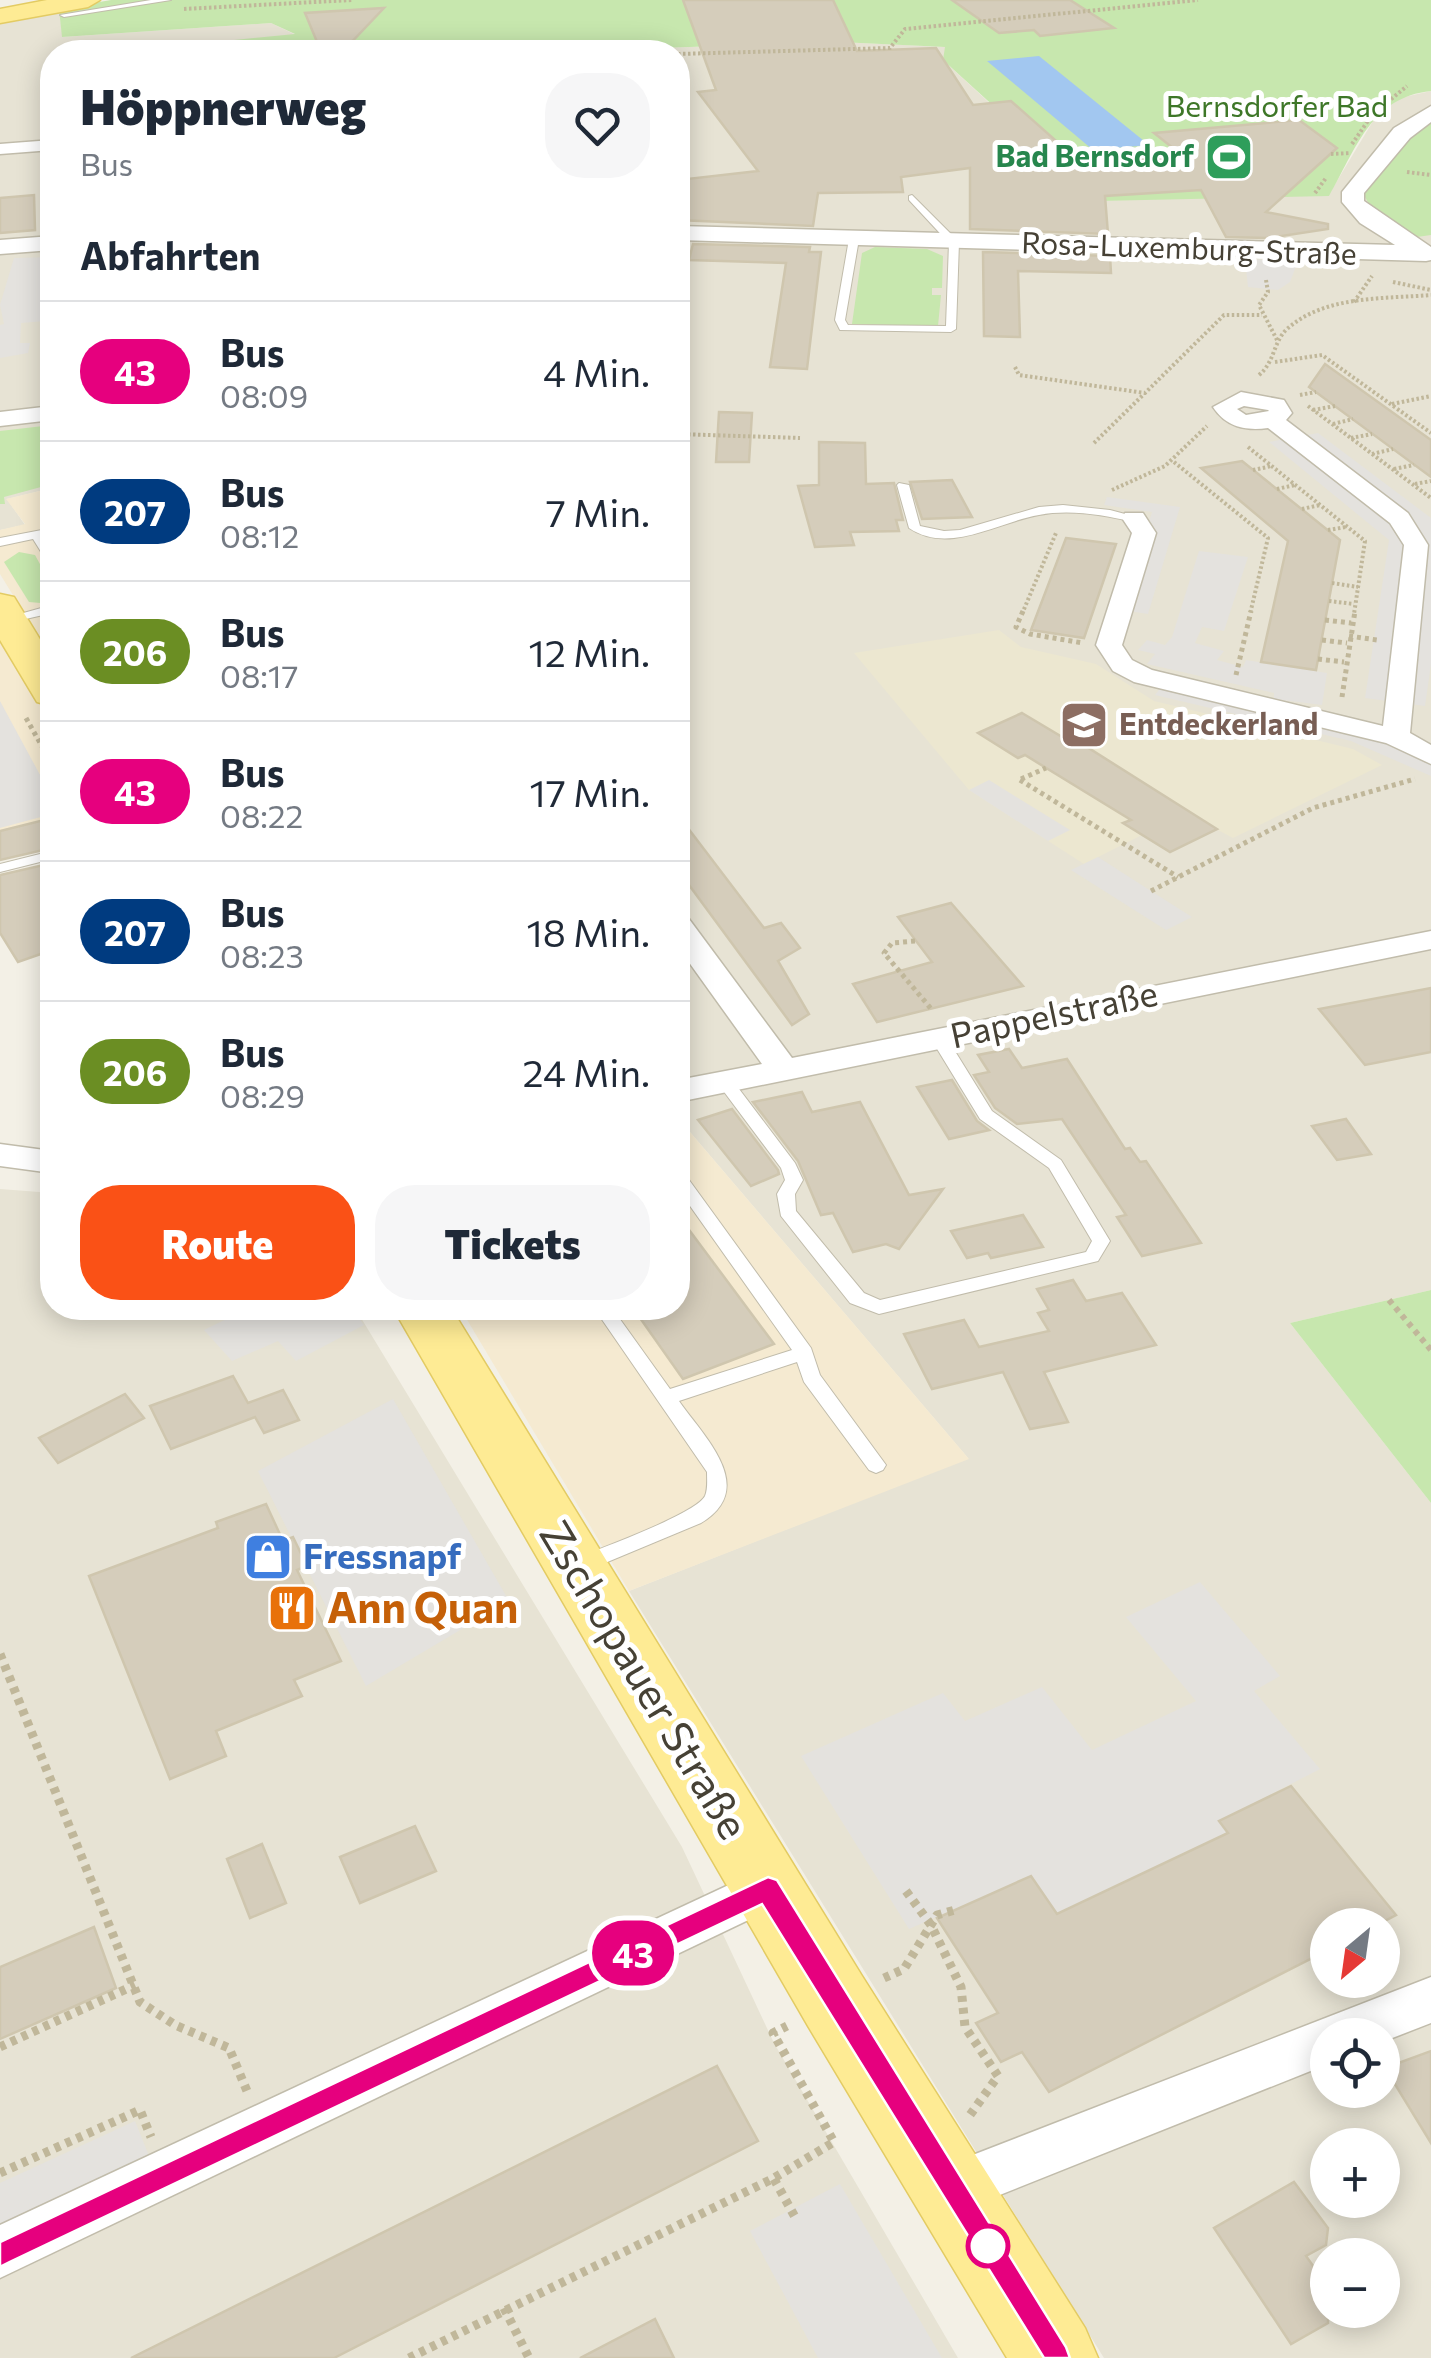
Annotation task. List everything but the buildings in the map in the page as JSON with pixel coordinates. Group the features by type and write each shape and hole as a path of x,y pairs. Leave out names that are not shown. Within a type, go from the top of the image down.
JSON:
{"main road":[{"path":"0,6 42,0"},
{"path":"0,16 88,0"},
{"path":"4,613 40,673"},
{"name":"Zschopauer Straße","path":"429,1320 835,2001 975,2178 1055,2358"}],"street":[{"path":"1429,254 1368,218 1353,202 1353,192 1402,133 1431,112"},
{"path":"0,149 40,147"},
{"name":"Rosa-Luxemburg-Straße","path":"690,234 1429,254"},
{"path":"0,246 40,244"},
{"path":"1272,420 1280,409 1253,398 1232,400 1224,407 1238,419 1272,420 1411,532 1417,564 1396,737"},
{"path":"0,418 40,414"},
{"path":"1134,518 1144,533 1112,630 1113,657 1143,676 1396,737 1430,765"},
{"name":"Pappelstraße","path":"690,1089 784,1070 937,1026 1431,940"},
{"path":"690,942 784,1070"},
{"path":"0,1155 40,1160"},
{"path":"0,2252 768,1888"},
{"path":"1384,2018 1431,2000"},
{"path":"975,2178 1310,2047"}],"lane":[{"path":"64,15 166,0"},
{"path":"854,239 840,320 844,328 937,332 952,326 954,242 912,198"},
{"path":"903,485 915,528 928,535 948,535 1062,508 1134,518"},
{"path":"0,542 40,534"},
{"path":"36,535 40,541"},
{"path":"4,613 40,610"},
{"path":"0,868 40,857"},
{"path":"724,1082 789,1168 794,1180 786,1194 787,1212 856,1298 879,1307 1092,1257 1100,1241 1055,1164 986,1115 937,1026"},
{"path":"690,1194 804,1352 811,1377 876,1465"},
{"path":"578,1566 694,1517 710,1508 718,1494 717,1470 611,1320"},
{"path":"666,1398 804,1352"}],"path":[{"path":"177,8 352,0"},
{"path":"690,54 890,48 906,29 1198,0"},
{"path":"1266,280 1268,292 1259,304 1278,341 1276,362"},
{"path":"1278,341 1318,308 1431,295"},
{"path":"1094,444 1224,315 1262,315"},
{"path":"1253,398 1246,388 1276,362 1322,354 1431,434"},
{"path":"1015,367 1019,374 1144,393"},
{"path":"1263,372 1276,382"},
{"path":"1294,396 1431,498"},
{"path":"1390,404 1431,396"},
{"path":"1313,410 1334,406"},
{"path":"1238,419 1230,425 1233,433 1365,540 1344,662 1339,723"},
{"path":"1332,424 1353,419"},
{"path":"690,434 800,438"},
{"path":"1351,438 1372,434"},
{"path":"1372,454 1394,449"},
{"path":"1174,462 1268,538 1235,676"},
{"path":"1393,469 1414,464"},
{"path":"1254,470 1272,466"},
{"path":"1414,485 1431,481"},
{"path":"1277,489 1296,485"},
{"path":"1302,509 1320,505"},
{"path":"1328,530 1348,526"},
{"path":"1358,534 1372,533"},
{"path":"1332,583 1358,586"},
{"path":"1329,601 1354,604"},
{"path":"1325,620 1351,623"},
{"path":"1322,640 1366,639"},
{"path":"1318,659 1344,662"},
{"path":"1151,891 1314,808 1430,765"},
{"path":"1046,768 1020,780 1179,878"},
{"path":"915,941 892,943 884,953 937,1026"},
{"path":"1388,1300 1431,1350"},
{"path":"0,1654 5,1679 140,2002 175,2025 229,2048 263,2129"},
{"path":"906,1891 930,1926 961,1987 965,2027 998,2076 968,2118 975,2178"},
{"path":"409,2358 774,2178 834,2142 773,2033 904,1969 937,1916 955,1910"},
{"path":"0,2048 136,1985"},
{"path":"0,2173 140,2110 167,2175"},
{"path":"774,2178 795,2218"},
{"path":"504,2308 530,2358"}],"shaded area":[{"path":"59,9 63,37 271,23 296,35 246,40 40,40 40,491 7,499 25,525 0,530 0,19"},
{"path":"839,42 946,47 944,61 1061,169 1328,196 1379,111 1395,99 1431,91 1431,1290 1290,1323 1431,1503 1431,2358 1104,2358 629,1591 968,1458 690,1132 690,47"},
{"path":"40,257 40,321 21,323 20,343 30,343 28,353 0,358 0,325 4,324 0,305 14,258"},
{"path":"1245,259 1298,261 1290,282 1278,290 1248,287"},
{"path":"1318,433 1431,518 1431,664 1425,706 1365,698 1389,540 1269,442"},
{"path":"40,491 40,639 0,574 0,530 25,524 6,499"},
{"path":"1107,497 1180,507 1148,614 1122,610 1152,512 1104,505"},
{"path":"1199,551 1248,557 1224,631 1202,627 1195,643 1224,651 1217,660 1243,667 1246,660 1327,673 1322,705 1274,699 1274,693 1147,664 1155,654 1138,650 1147,640 1165,645 1172,637"},
{"path":"0,630 40,695 40,846 0,856"},
{"name":"Entdeckerland","path":"999,630 1021,647 1096,664 1154,701 1353,749 1382,765 1233,838 1216,829 1170,852 1142,835 1084,864 969,790 854,653"},
{"path":"1166,681 1396,737 1431,756 1431,776 1351,741 1155,695"},
{"path":"0,701 40,775 40,817 0,828"},
{"path":"989,780 1070,830 1048,841 969,790"},
{"path":"1098,857 1192,917 1166,930 1071,870"},
{"path":"690,1132 969,1459 629,1591 467,1320 690,1320"},
{"path":"0,1189 40,1192 40,1320 362,1320 682,1847 774,2043 958,2358 0,2358"},
{"path":"224,1320 360,1320 364,1325 296,1361 278,1341 232,1361 204,1330"},
{"path":"393,1399 509,1601 366,1686 258,1471"},
{"path":"1200,1582 1280,1676 1254,1691 1320,1769 1219,1821 1228,1833 1057,1914 1030,1876 909,1929 801,1756 943,1693 965,1721 1042,1687 1092,1750 1196,1701 1126,1617"},
{"path":"135,2121 151,2161 0,2232 0,2183"},
{"path":"840,2184 942,2358 818,2358 750,2231"}],"green space":[{"name":"Bernsdorfer Bad","path":"111,0 1431,0 1431,91 1410,95 1379,114 1357,144 1329,196 1098,201 943,60 945,47 839,42 690,47 690,40 234,40 295,34 271,23 62,37 59,9"},
{"path":"1431,112 1431,235 1417,237 1369,204 1362,192"},
{"path":"875,247 927,249 943,256 942,288 932,288 932,295 941,295 938,326 852,324 862,253"},
{"path":"40,426 40,487 4,497 5,504 0,504 0,431"},
{"path":"19,552 35,555 40,564 40,603 29,602 4,562"},
{"path":"1431,1290 1431,1503 1290,1323"}],"water":[{"path":"1039,56 1149,145 1093,150 987,61"}],"bus line":[{"name":"43","path":"0,2252 768,1888 1055,2358"}],"place":[{"name":"Bad Bernsdorf","path":"1229,157"},
{"name":"Entdeckerland","path":"1084,725"},
{"name":"Fressnapf","path":"268,1557"},
{"name":"Ann Quan","path":"292,1608"}]}
